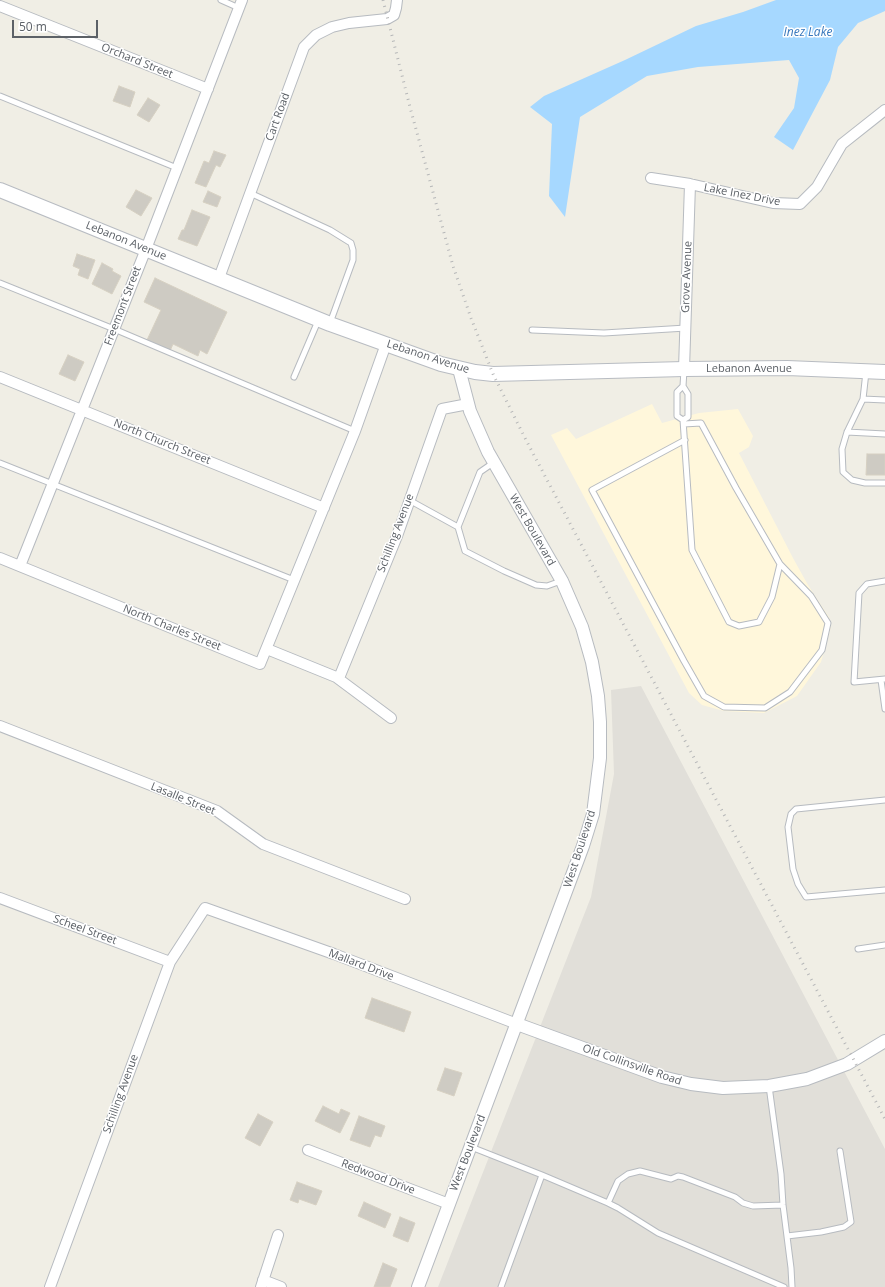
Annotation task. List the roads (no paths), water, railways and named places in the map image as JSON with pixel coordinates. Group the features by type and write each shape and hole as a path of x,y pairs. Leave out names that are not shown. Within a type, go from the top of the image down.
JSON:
{"main road":[{"name":"Lebanon Avenue","path":"0,190 324,322 429,360 459,369 493,374 787,368 885,372"}],"street":[{"name":"Cart Road","path":"219,278 304,47 316,35 332,28 349,23 388,19 394,15 397,0"},
{"name":"Freemont Street","path":"20,566 146,249 241,4"},
{"name":"Orchard Street","path":"0,6 208,89"},
{"name":"Lake Inez Drive","path":"651,178 690,184 773,203 800,204 817,188 842,144 885,110"},
{"name":"Grove Avenue","path":"684,369 690,184"},
{"path":"386,344 355,432 267,649 336,677 391,718"},
{"name":"West Boulevard","path":"418,1287 587,835 594,805 600,767 600,722 594,673 582,627 562,581 493,463 479,434 468,404 459,369"},
{"name":"North Church Street","path":"0,377 324,508"},
{"name":"Schilling Avenue","path":"336,677 338,678 397,536 442,409 468,404"},
{"name":"North Charles Street","path":"0,558 260,664 267,649"},
{"name":"Lasalle Street","path":"0,726 217,812 263,844 405,899"},
{"name":"Scheel Street","path":"0,898 170,962"},
{"name":"Schilling Avenue","path":"50,1287 170,962 205,908"},
{"name":"Mallard Drive","path":"205,908 334,954 517,1024"},
{"name":"Old Collinsville Road","path":"517,1024 676,1081 706,1087 723,1088 769,1086 801,1080 826,1072 854,1060 885,1041"},
{"name":"Redwood Drive","path":"308,1150 449,1204"},
{"path":"278,1235 262,1284 281,1287"}],"lane":[{"path":"221,0 241,4"},
{"path":"0,96 177,168"},
{"path":"250,192 330,230 351,243 353,250 353,260 324,322 294,377"},
{"path":"0,283 114,329 355,432"},
{"path":"532,330 604,333 686,328"},
{"path":"684,369 683,386 688,394 688,417 684,422 684,440 692,550 729,622 739,626 759,622 772,597 780,564"},
{"path":"866,371 862,399 847,432 842,448 843,472 852,480 865,483 885,483"},
{"path":"683,386 677,392 678,416 684,422 701,423 736,488 780,564 811,596 828,623 822,650 790,692 765,708 724,707 704,696 684,662 592,490 684,440"},
{"path":"862,399 885,400"},
{"path":"847,432 885,434"},
{"path":"0,463 295,580"},
{"path":"493,463 480,472 458,527 465,551 536,585 547,586 562,581"},
{"path":"409,500 458,527"},
{"path":"885,581 867,584 859,593 854,682 883,679 885,709"},
{"path":"885,800 796,809 791,814 788,827 793,869 798,884 806,897 885,890"},
{"path":"858,949 885,945"},
{"path":"769,1086 792,1268 792,1287"},
{"path":"470,1147 608,1203 658,1233 784,1287"},
{"path":"787,1236 821,1232 844,1227 851,1222 840,1151"},
{"path":"608,1203 618,1181 628,1174 640,1171 671,1179 678,1176 683,1177 735,1197 743,1203 753,1206 783,1205"},
{"path":"501,1287 542,1175"}],"water":[{"name":"Inez Lake","path":"776,0 885,0 885,11 858,23 838,47 830,80 793,150 774,137 794,108 799,78 789,60 698,67 647,76 580,117 565,217 549,196 552,124 530,107 544,96 696,26 743,12"}],"railway":[{"path":"383,0 453,266 493,374 527,442 885,1119"}]}
